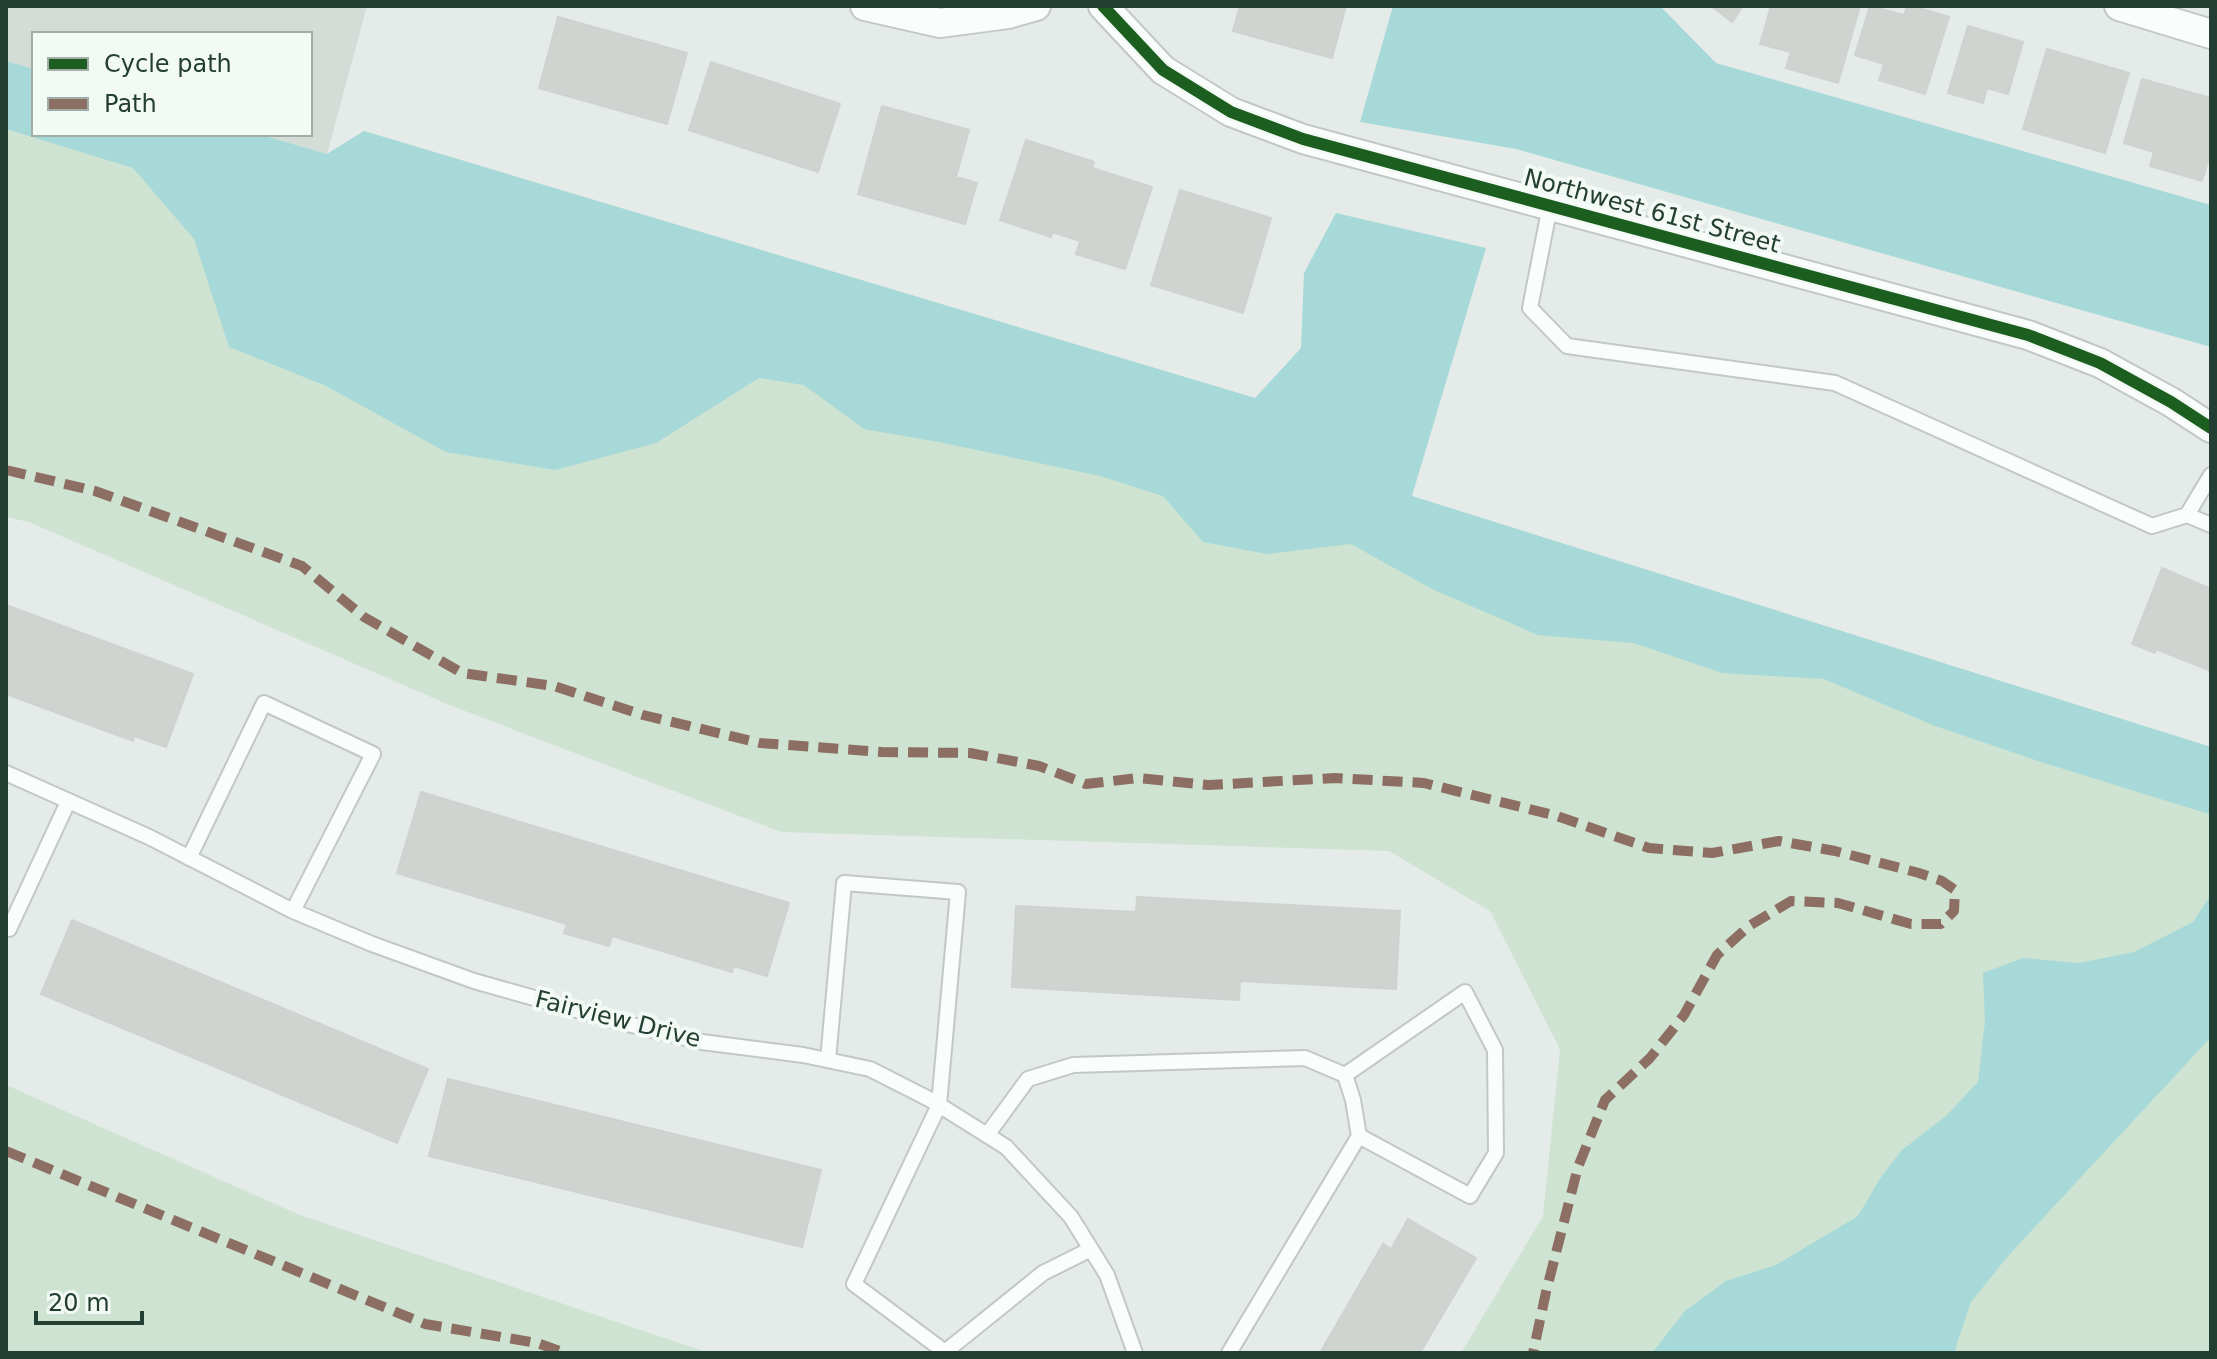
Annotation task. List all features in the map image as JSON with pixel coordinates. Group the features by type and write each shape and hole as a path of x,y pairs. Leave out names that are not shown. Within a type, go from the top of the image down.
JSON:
{"street":[{"path":"865,6 940,23 1008,14 1036,6"},
{"name":"Northwest 61st Street","path":"1103,6 1163,70 1231,112 1303,139 2028,335 2100,363 2211,428"},
{"path":"2119,6 2211,34"}],"lane":[{"path":"1550,206 1530,308 1567,346 1835,383 2152,526 2187,515 2211,525"},
{"path":"2187,515 2211,475"},
{"path":"189,858 264,703 373,754 293,911"},
{"name":"Fairview Drive","path":"6,773 149,837 293,911 474,981 702,1042 803,1055 870,1069 939,1105 1006,1147 1071,1217 1107,1275 1135,1353"},
{"path":"6,929 9,929 68,802"},
{"path":"828,1060 844,883 958,892 939,1105 854,1284 945,1352 1043,1273 1091,1249"},
{"path":"1345,1075 1465,992 1495,1050 1496,1153 1470,1196 1359,1136"},
{"path":"987,1135 1028,1079 1073,1065 1305,1058 1345,1075 1359,1136 1229,1353"}],"shaded area":[{"path":"6,6 367,6 327,154 265,136 312,136 312,32 32,32 32,68 6,61"}],"green space":[{"path":"6,61 32,68 32,136 265,136 327,154 364,131 1255,398 1411,496 2211,747 2211,1353 1461,1353 1543,1216 1560,1049 1490,911 1389,851 781,832 447,704 29,522 6,517"},
{"path":"6,1085 300,1215 709,1353 6,1353"}],"water":[{"path":"1393,6 1660,6 1716,63 2211,205 2211,347 1516,149 1360,122"},
{"path":"6,61 32,68 32,136 265,136 327,154 364,131 1255,398 1301,348 1304,273 1336,213 1486,248 1412,496 2211,747 2211,817 1935,726 1824,679 1722,673 1634,643 1538,635 1432,589 1351,544 1267,554 1203,542 1163,496 1100,476 864,429 804,385 759,378 656,443 555,470 446,452 326,386 229,347 194,239 133,168 6,129"},
{"path":"2211,895 2211,1037 2008,1256 1971,1302 1955,1353 1652,1353 1685,1311 1726,1281 1776,1265 1858,1216 1881,1177 1902,1150 1946,1116 1978,1082 1985,1022 1983,973 2023,958 2079,963 2134,952 2193,922"}],"building":[{"path":"1240,6 1346,6 1332,58 1233,31"},
{"path":"1711,6 1743,6 1732,22"},
{"path":"1771,6 1860,6 1838,83 1786,68 1791,52 1760,44"},
{"path":"1870,6 1904,15 1907,6 1912,6 1949,17 1925,94 1879,80 1884,64 1855,55"},
{"path":"558,17 687,53 667,124 539,88"},
{"path":"1968,26 2023,42 2008,94 1987,88 1983,103 1948,93"},
{"path":"2047,49 2129,73 2105,153 2023,129"},
{"path":"711,62 840,104 818,172 689,130"},
{"path":"2142,79 2211,98 2211,151 2202,181 2150,166 2154,152 2124,143"},
{"path":"882,106 969,130 956,177 977,183 965,224 858,194"},
{"path":"1026,140 1094,162 1092,168 1152,187 1125,269 1076,254 1080,241 1052,232 1051,237 1000,220"},
{"path":"1180,190 1271,218 1243,313 1151,285"},
{"path":"2162,568 2211,589 2211,671 2156,649 2155,653 2132,644"},
{"path":"6,605 193,674 166,747 134,736 133,741 6,694"},
{"path":"421,792 789,903 767,976 734,966 732,972 612,936 609,946 564,933 567,924 397,873"},
{"path":"1137,897 1400,911 1396,989 1240,981 1239,1000 1012,987 1016,906 1136,912"},
{"path":"72,920 428,1069 397,1143 41,994"},
{"path":"448,1079 821,1170 802,1247 429,1156"},
{"path":"1408,1219 1476,1258 1420,1353 1320,1353 1383,1244 1391,1249"}],"marked path":[{"path":"6,470 95,491 302,566 364,617 462,673 554,686 643,715 760,743 882,752 970,753 1039,766 1086,784 1138,778 1208,785 1335,778 1424,783 1557,816 1649,848 1712,853 1779,841 1835,851 1919,873 1942,881 1955,890 1954,911 1941,924 1911,924 1838,903 1791,901 1749,926 1717,955 1684,1015 1650,1058 1605,1100 1578,1167 1533,1353"},
{"path":"6,1151 425,1324 537,1343 565,1353"}],"cycle path":[{"path":"1103,6 1163,70 1231,112 1303,139 2028,335 2100,363 2211,428"}]}
